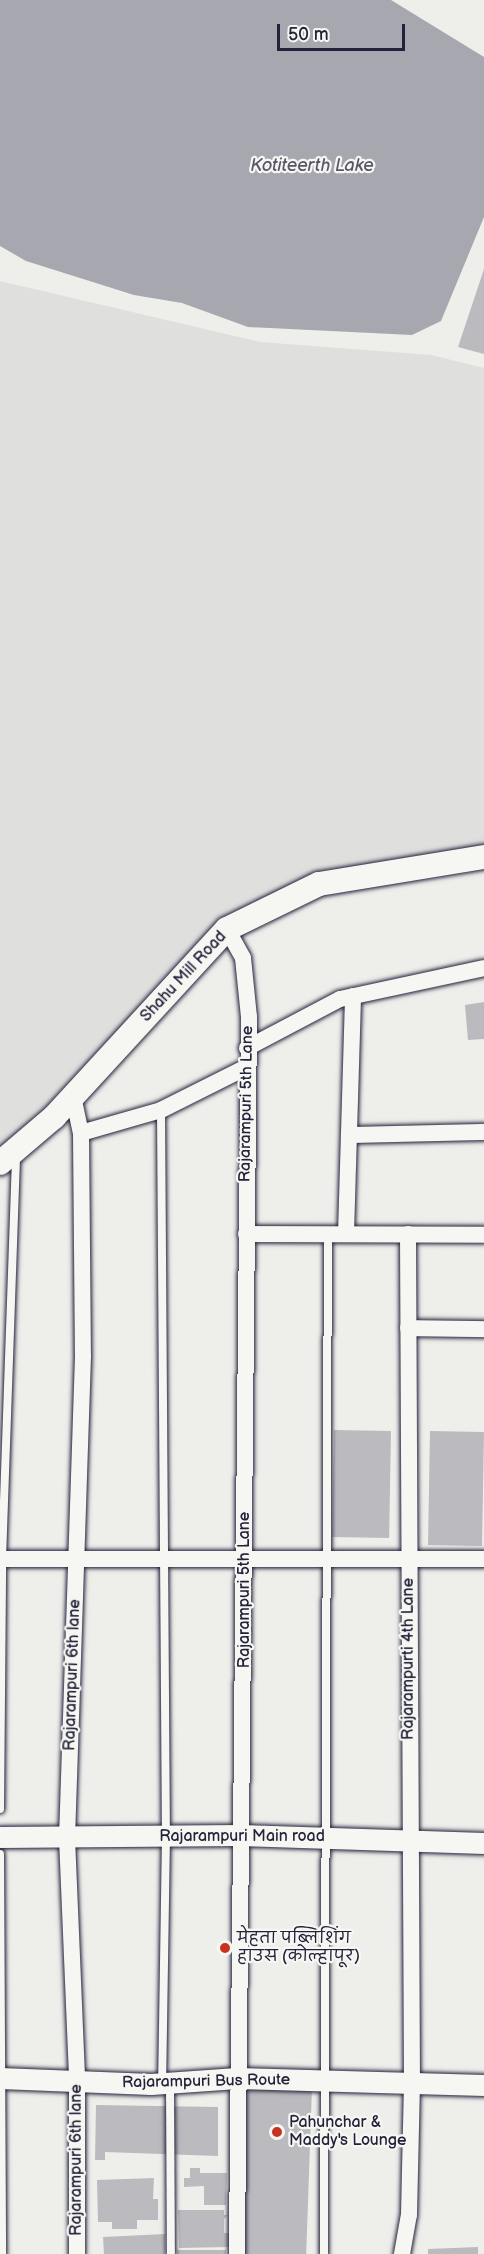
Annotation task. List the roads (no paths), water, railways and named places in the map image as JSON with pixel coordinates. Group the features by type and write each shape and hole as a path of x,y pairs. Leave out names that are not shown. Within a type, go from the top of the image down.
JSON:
{"main road":[{"name":"Shahu Mill Road","path":"8,1158 74,1096 227,929 319,884 484,857"}],"street":[{"name":"Rajarampuri 5th Lane","path":"227,929 243,958 249,1017 237,2254"},
{"path":"247,1048 353,996 484,969"},
{"path":"346,1234 353,996"},
{"path":"81,1133 161,1110 247,1067"},
{"name":"Rajarampuri 6th lane","path":"74,1096 81,1133 83,1356 67,1838 77,2081 77,2254"},
{"path":"349,1135 484,1132"},
{"path":"246,1234 484,1235"},
{"name":"Rajarampurti 4th Lane","path":"402,2254 409,2215 412,2084 408,1234"},
{"path":"408,1328 484,1329"},
{"path":"1,1559 484,1559"},
{"name":"Rajarampuri Main road","path":"0,1837 240,1835 484,1843"},
{"name":"Rajarampuri Bus Route","path":"1,2078 166,2083 237,2079 484,2085"}],"lane":[{"path":"161,1110 166,2083 171,2254"},
{"path":"0,1809 1,1559 8,1158"},
{"path":"324,2254 328,2081 328,1234"},
{"path":"0,1854 2,2254"}],"water":[{"name":"Kotiteerth Lake","path":"0,0 391,0 484,57 484,217 441,321 412,335 248,327 182,303 134,295 26,261 0,246"}],"place":[{"name":"मेहता पब्लिशिंग हाउस (कोल्हापूर)","path":"225,1948"},
{"name":"Pahunchar & Maddy's Lounge","path":"277,2132"}]}
